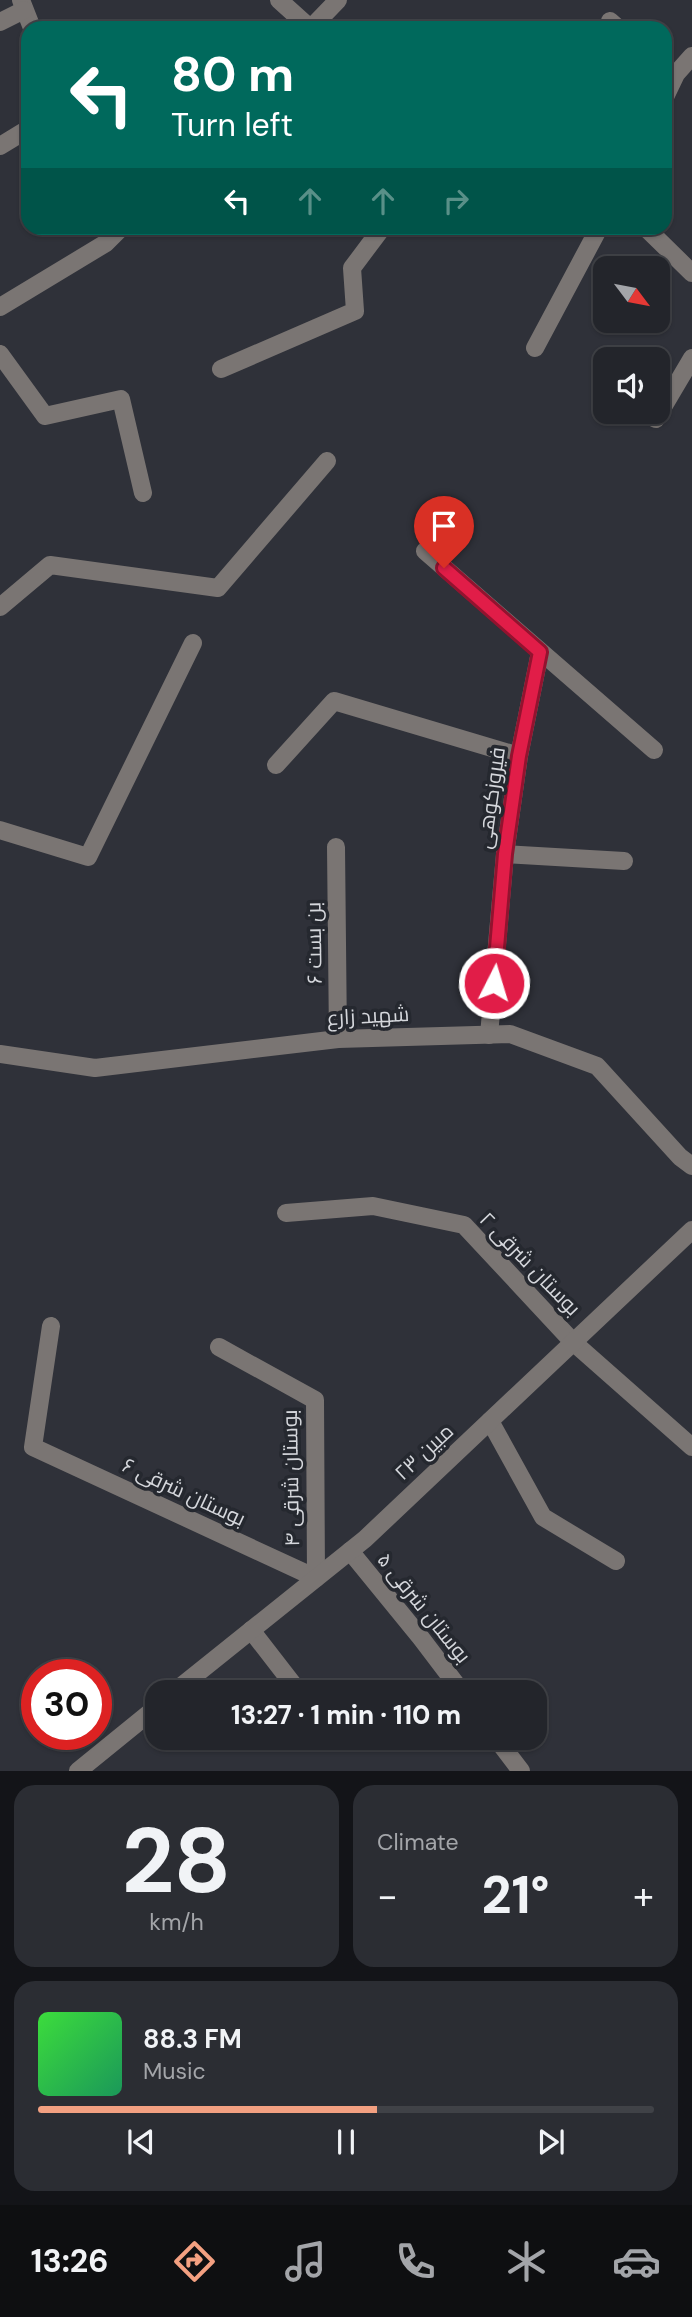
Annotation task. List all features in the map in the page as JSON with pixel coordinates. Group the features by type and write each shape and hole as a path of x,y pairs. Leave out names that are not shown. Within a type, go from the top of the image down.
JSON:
{"street":[{"path":"279,0 303,21"},
{"path":"318,21 338,0"},
{"path":"0,22 23,5"},
{"path":"672,69 692,56"},
{"path":"0,146 21,133"},
{"path":"0,307 106,243 114,235"},
{"path":"220,369 355,311 352,268 377,235"},
{"path":"535,348 595,235"},
{"path":"653,235 692,273"},
{"path":"0,354 45,416 121,399 143,493"},
{"path":"670,395 692,358"},
{"path":"0,607 50,565 218,588 327,461"},
{"path":"425,551 654,750"},
{"path":"0,830 88,857 193,643"},
{"name":"فیروزکوهی","path":"489,1035 505,854 519,756 540,652"},
{"path":"276,765 334,701 519,756"},
{"name":"بن بست ۶","path":"336,847 338,1039"},
{"path":"505,854 624,861"},
{"name":"شهید زارع","path":"0,1054 95,1068 338,1039 510,1034 597,1066 680,1157 692,1166"},
{"name":"بوستان شرقی ۲","path":"286,1213 373,1206 464,1225 573,1342 692,1447"},
{"name":"مبین ۲۳","path":"189,1680 365,1539 692,1230"},
{"name":"بوستان شرقی ۶","path":"51,1326 33,1447 316,1578"},
{"name":"بوستان شرقی ۴","path":"219,1347 315,1400 316,1578"},
{"path":"490,1421 542,1517 616,1561"},
{"name":"بوستان شرقی ۵","path":"350,1552 453,1680"},
{"path":"251,1630 290,1680"},
{"path":"78,1771 145,1717"},
{"path":"505,1750 522,1771"}],"route":[{"path":"444,568 540,652 519,756 505,854 494,983"}]}
